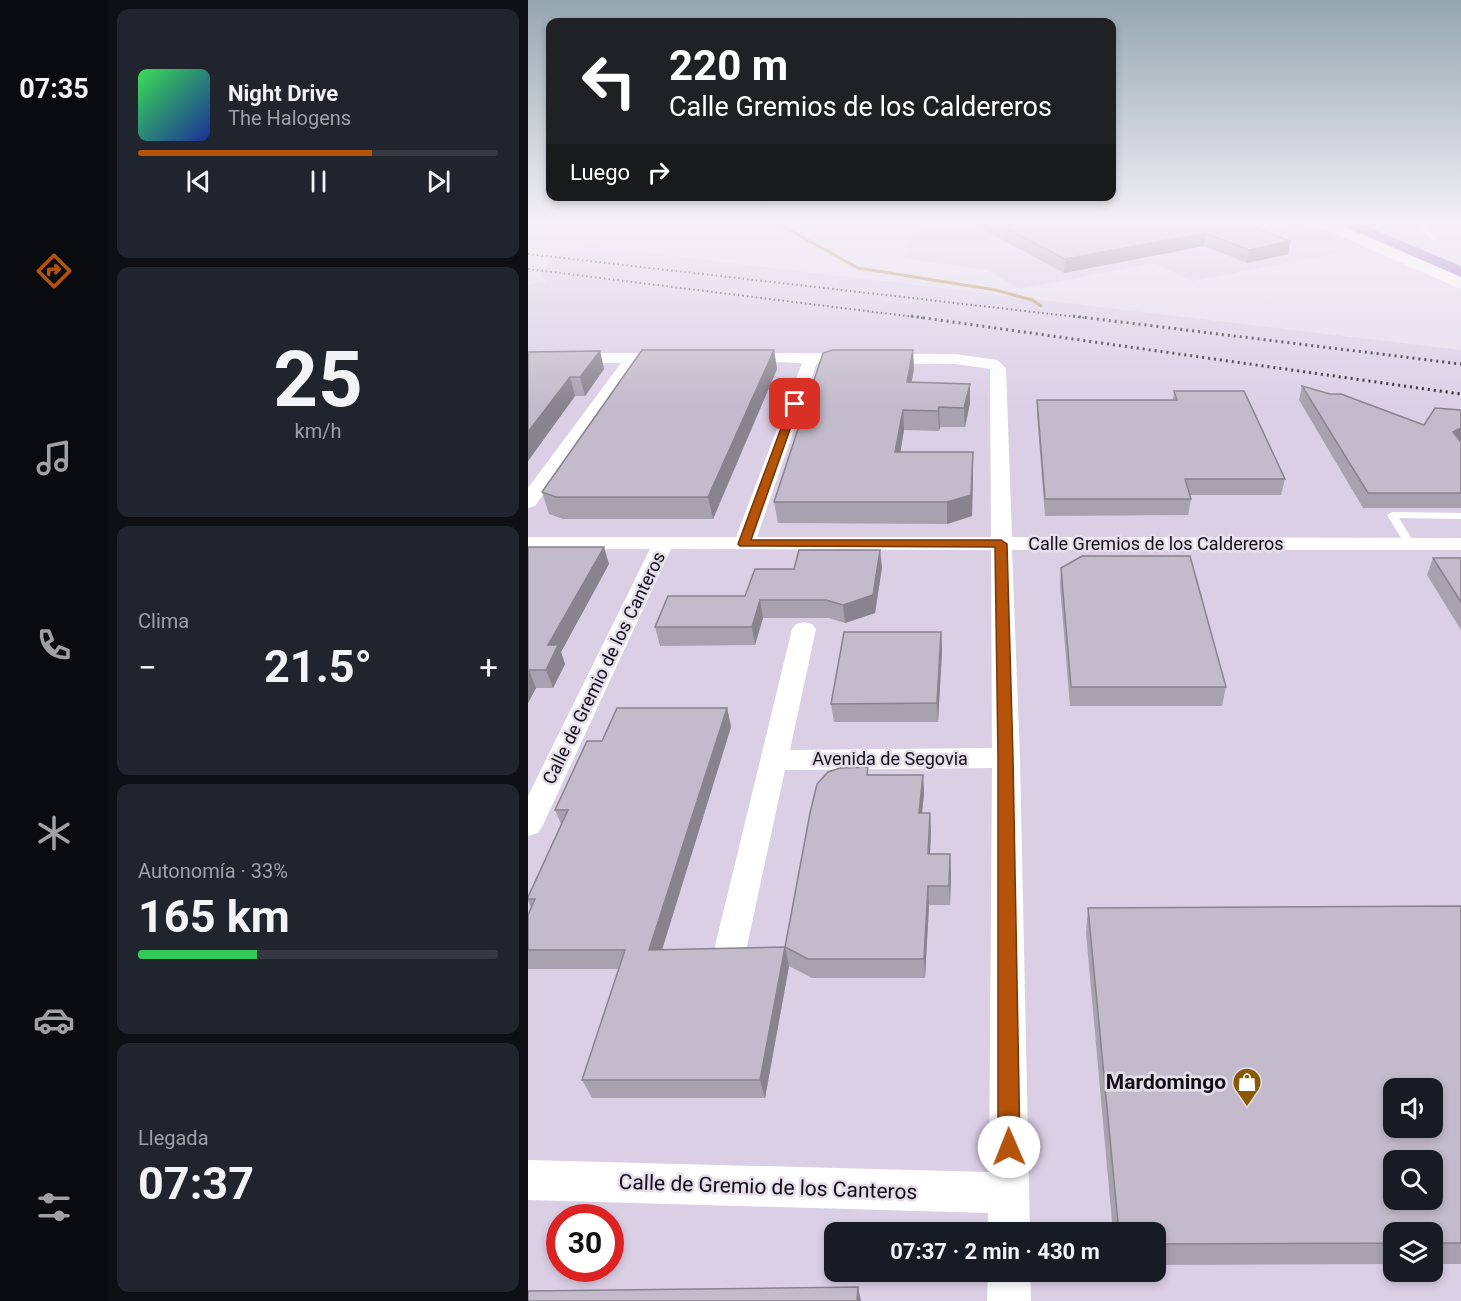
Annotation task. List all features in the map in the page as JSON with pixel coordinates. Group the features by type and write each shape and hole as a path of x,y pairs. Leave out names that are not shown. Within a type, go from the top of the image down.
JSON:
{"street":[{"path":"528,358 680,358"},
{"path":"528,502 632,358"},
{"path":"728,358 956,359 992,363 998,368 1006,758 1009,1222"},
{"path":"744,544 811,358"},
{"name":"Calle Gremios de los Caldereros","path":"528,543 1461,544"},
{"name":"Calle de Gremio de los Canteros","path":"528,825 664,543"},
{"path":"731,946 804,629"},
{"name":"Avenida de Segovia","path":"774,760 1006,758"},
{"name":"Calle de Gremio de los Canteros","path":"528,1180 1009,1193"},
{"path":"1009,1282 1009,1301"}],"lane":[{"path":"1410,544 1392,515 1461,516"}],"shaded area":[{"path":"542,283 896,283 1461,350 1461,1301 528,1301 528,285"},
{"path":"1009,283 1052,283 1020,289"}],"building":[{"path":"642,350 774,350 708,497 556,497 542,492"},
{"path":"833,350 913,350 907,382 970,384 964,408 939,407 938,411 903,410 895,452 973,452 971,495 947,502 774,502 823,353"},
{"path":"600,351 580,377 570,377 528,432 528,352"},
{"path":"1302,386 1330,394 1341,394 1424,425 1435,408 1461,410 1461,428 1453,432 1461,442 1461,493 1368,493"},
{"path":"1174,391 1244,391 1285,479 1185,479 1191,499 1045,499 1037,400 1177,400"},
{"path":"528,547 604,547 548,645 558,645 546,670 528,671"},
{"path":"799,550 880,550 873,595 843,605 826,600 760,600 752,627 655,627 668,596 745,596 755,569 794,569"},
{"path":"1082,556 1190,556 1226,687 1071,687 1061,568"},
{"path":"1433,558 1461,558 1461,602"},
{"path":"844,632 941,632 937,703 831,704"},
{"path":"617,708 727,708 649,950 785,947 760,1080 582,1080 625,950 528,950 528,915 535,899 528,899 528,897 568,810 555,810 587,741 602,741"},
{"path":"868,767 867,775 923,775 919,813 930,813 928,854 950,854 949,886 928,886 924,959 808,959 785,947 817,784 828,772 840,768"},
{"name":"Mardomingo","path":"1461,906 1461,1243 1443,1243 1443,1222 1383,1222 1383,1243 1166,1244 1166,1222 1118,1222 1088,908"},
{"path":"858,1287 857,1301 528,1301 528,1291"}],"waterway":[{"path":"950,283 996,290 1032,300 1041,306"}],"railway":[{"path":"639,283 923,318"},
{"path":"778,283 1086,318"},
{"path":"911,316 1461,394"},
{"path":"1073,316 1461,364"}],"place":[{"name":"Mardomingo","path":"1247,1108"}],"route":[{"path":"795,404 744,544 1001,544 1006,758 1009,1147"}]}
